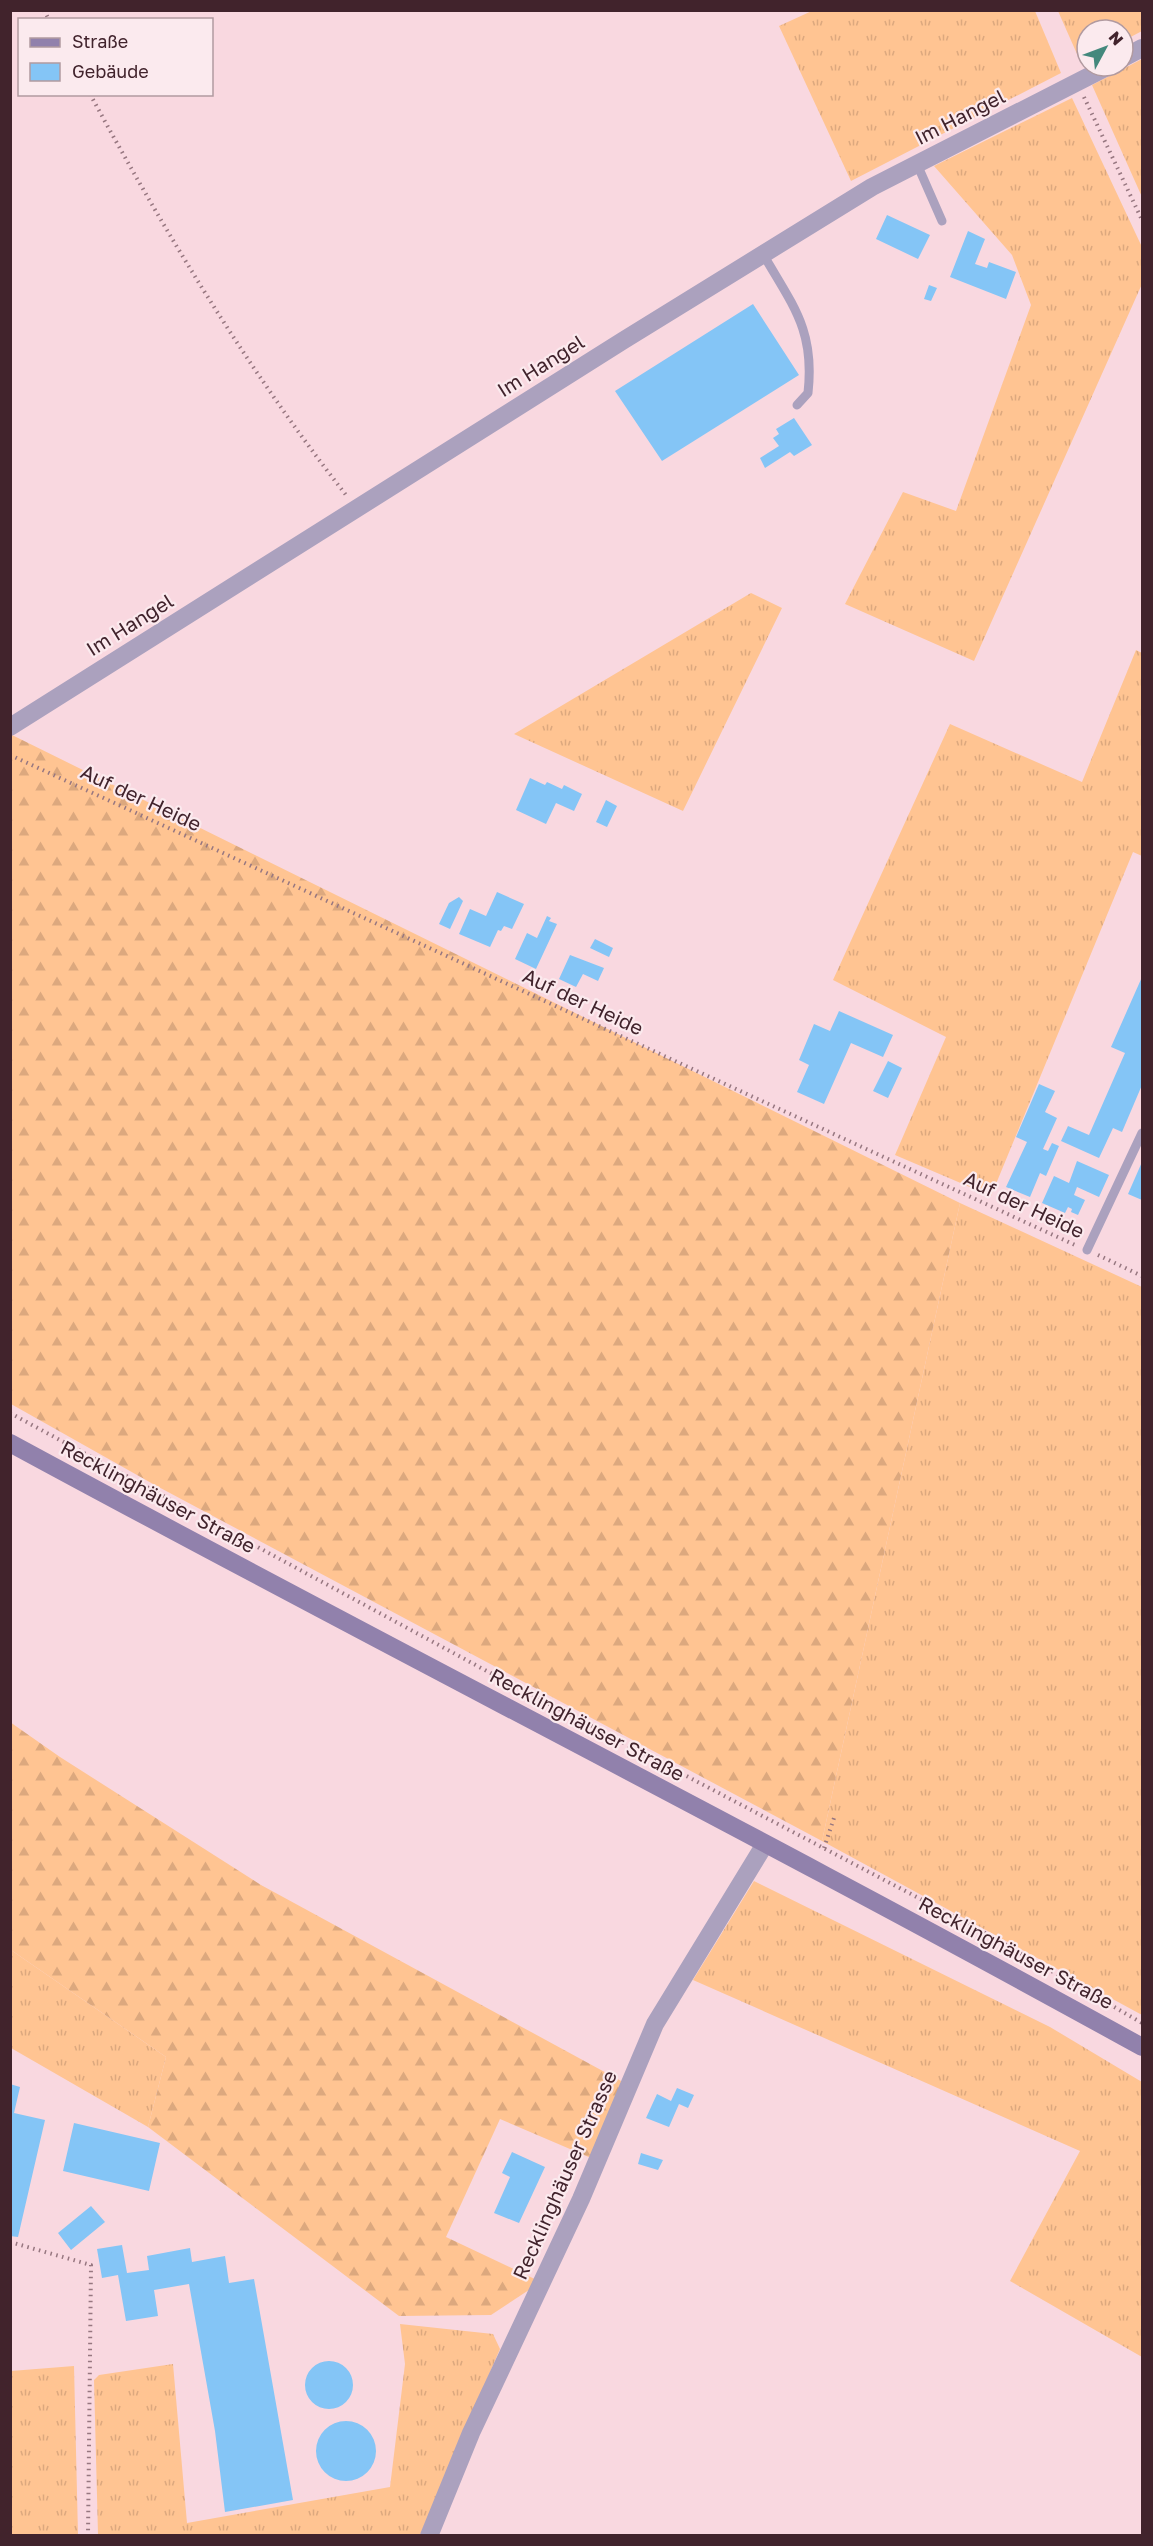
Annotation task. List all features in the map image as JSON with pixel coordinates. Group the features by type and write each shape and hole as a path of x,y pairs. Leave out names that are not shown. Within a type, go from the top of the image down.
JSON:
{"main road":[{"name":"Recklinghäuser Straße","path":"10,1443 229,1562 765,1844 1143,2047"}],"street":[{"name":"Im Hangel","path":"10,727 872,187 1086,78"},
{"name":"Recklinghäuser Strasse","path":"429,2535 471,2433 581,2199 655,2024 765,1844"}],"lane":[{"path":"917,164 942,221"},
{"path":"763,254 796,311 808,342 810,357 808,393 797,405"},
{"path":"1087,1250 1143,1133"}],"path":[{"path":"1078,82 1143,220"},
{"path":"91,96 140,186 199,284 314,454 357,509"},
{"name":"Auf der Heide","path":"10,754 1143,1276"},
{"path":"10,1413 462,1658 987,1934 1143,2023"},
{"path":"815,1872 835,1815"},
{"path":"10,2242 91,2265 88,2535"}],"green space":[{"path":"814,10 1035,11 1061,73 851,181 779,26"},
{"path":"1058,11 1142,11 1142,31 1135,35 1135,18 1075,18 1075,49"},
{"path":"1142,59 1142,197 1092,85 1105,78 1135,78 1135,63"},
{"path":"1072,98 1142,247 1142,284 974,661 845,604 903,492 956,511 1031,305 1012,255 934,166"},
{"path":"751,593 782,608 683,811 514,734"},
{"path":"1136,650 1142,653 1142,856 1133,852 991,1196 895,1155 946,1037 833,980 950,724 1082,782"},
{"path":"10,734 960,1203 822,1841 153,1484 11,1404"},
{"path":"960,1203 1142,1287 1142,2015 822,1841"},
{"path":"10,1722 60,1757 261,1885 623,2082 591,2158 500,2119 446,2237 541,2282 491,2315 399,2316 148,2127 166,2057 11,1950"},
{"path":"754,1881 1050,2027 1142,2082 1142,2357 1010,2281 1080,2151 693,1980"},
{"path":"11,1950 166,2057 148,2127 11,2048"},
{"path":"400,2324 493,2334 500,2349 420,2535 98,2535 94,2380 99,2375 173,2364 187,2523 390,2487 405,2364"},
{"path":"74,2366 78,2535 11,2535 11,2371"}],"building":[{"path":"887,215 930,235 918,259 876,239"},
{"path":"968,231 985,239 975,264 987,268 989,262 1016,272 1006,299 950,277"},
{"path":"929,285 937,288 931,301 924,299"},
{"path":"753,304 799,375 662,461 615,391"},
{"path":"794,418 812,445 794,456 790,452 765,468 760,458 779,446 773,438 779,434 776,429"},
{"path":"530,778 562,789 564,785 582,794 574,811 556,803 546,824 516,810"},
{"path":"606,800 617,806 607,827 596,822"},
{"path":"497,892 524,904 512,929 504,926 501,931 498,930 490,947 459,934 470,909 486,916"},
{"path":"459,897 463,901 450,929 439,924 449,903"},
{"path":"547,916 551,918 549,921 557,924 536,969 515,959 527,933 537,938"},
{"path":"595,939 613,948 609,957 590,948"},
{"path":"570,955 604,968 598,981 583,974 576,987 559,979"},
{"path":"1142,977 1142,1085 1122,1132 1113,1128 1099,1158 1061,1141 1068,1126 1089,1135 1125,1053 1111,1047"},
{"path":"839,1011 893,1035 883,1057 851,1043 824,1104 797,1092 809,1065 799,1060 814,1024 830,1031"},
{"path":"888,1061 902,1068 888,1098 873,1091"},
{"path":"1039,1084 1055,1091 1045,1112 1057,1118 1043,1149 1048,1151 1052,1143 1059,1146 1046,1176 1040,1173 1030,1197 1006,1187 1027,1142 1016,1137"},
{"path":"1077,1161 1109,1175 1099,1197 1077,1187 1074,1195 1085,1200 1078,1215 1071,1212 1072,1209 1068,1207 1065,1213 1042,1203 1054,1176 1069,1183"},
{"path":"1142,1162 1142,1200 1128,1194"},
{"path":"10,2084 20,2087 14,2113 45,2120 18,2237 10,2236"},
{"path":"677,2088 694,2095 688,2108 679,2104 669,2127 646,2118 657,2094 671,2101"},
{"path":"74,2123 160,2143 149,2191 63,2171"},
{"path":"512,2152 545,2167 519,2223 494,2213 510,2177 502,2173"},
{"path":"641,2153 663,2160 658,2170 638,2164"},
{"path":"91,2206 105,2222 71,2250 58,2233"},
{"path":"122,2245 127,2273 149,2270 147,2256 190,2248 192,2262 225,2256 229,2283 254,2279 293,2500 225,2512 215,2431 189,2284 154,2290 158,2316 126,2321 118,2275 102,2278 97,2249"},
{"path":"324,2361 334,2361 346,2368 353,2380 353,2390 346,2402 334,2409 324,2409 309,2398 305,2390 305,2380 316,2365"},
{"path":"346,2421 363,2426 371,2434 376,2451 371,2468 363,2476 346,2481 329,2476 321,2468 316,2451 321,2434 329,2426"}]}
